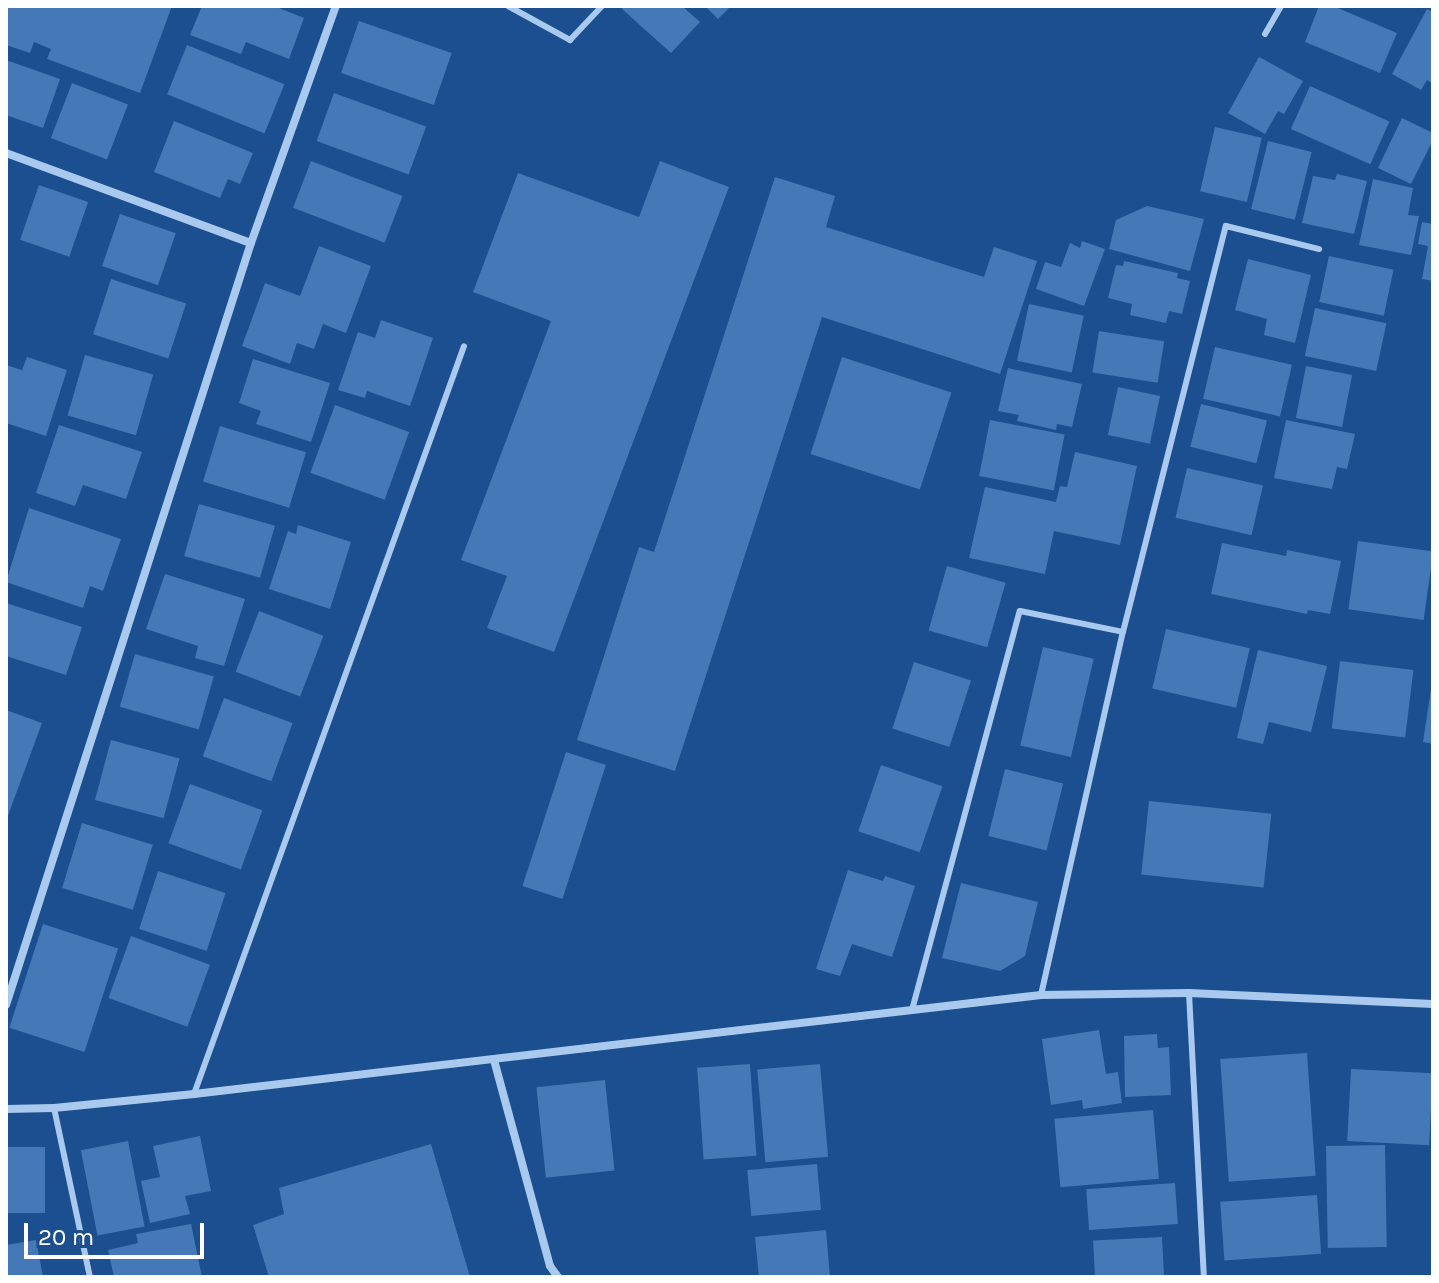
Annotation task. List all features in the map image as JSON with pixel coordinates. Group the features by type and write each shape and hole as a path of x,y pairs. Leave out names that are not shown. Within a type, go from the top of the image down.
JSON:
{"street":[{"path":"6,1005 251,243 336,6"},
{"path":"6,153 251,243"},
{"path":"6,1109 54,1108 194,1094 1041,995 1189,993 1433,1004"},
{"path":"494,1060 550,1266 558,1277"}],"lane":[{"path":"508,6 570,40 602,6"},
{"path":"1265,34 1281,6"},
{"path":"1041,995 1123,632 1226,226 1319,249"},
{"path":"194,1094 464,346"},
{"path":"912,1010 1020,611 1123,632"},
{"path":"1189,993 1204,1277"},
{"path":"54,1108 90,1277"}],"building":[{"path":"6,6 172,6 140,93 47,59 51,49 34,42 30,53 6,45"},
{"path":"202,6 274,6 304,18 289,59 246,42 241,54 190,35"},
{"path":"624,6 682,6 700,22 671,53 622,9"},
{"path":"705,6 731,6 718,19"},
{"path":"1319,6 1333,6 1397,33 1380,73 1305,42"},
{"path":"1427,9 1433,12 1433,84 1427,80 1421,90 1392,74"},
{"path":"359,21 452,53 434,105 341,73"},
{"path":"187,45 284,84 265,133 167,94"},
{"path":"1259,57 1303,81 1284,114 1278,111 1265,134 1228,113"},
{"path":"6,60 60,79 43,128 6,115"},
{"path":"72,83 128,105 107,160 51,138"},
{"path":"1310,86 1389,121 1370,164 1291,129"},
{"path":"334,93 426,127 409,174 317,141"},
{"path":"1402,118 1433,133 1433,140 1411,184 1378,168"},
{"path":"174,121 253,153 240,184 228,179 220,198 154,172"},
{"path":"1215,127 1262,138 1247,202 1200,191"},
{"path":"1268,141 1312,152 1295,220 1251,209"},
{"path":"311,161 402,196 385,243 293,208"},
{"path":"660,161 729,187 554,652 487,628 507,576 461,560 551,321 473,292 518,173 639,217"},
{"path":"1337,174 1367,181 1354,234 1302,223 1313,176 1335,180"},
{"path":"775,177 835,196 826,227 984,277 994,247 1037,261 1000,374 822,317 675,771 577,740 639,547 654,552"},
{"path":"1373,179 1413,188 1408,215 1419,216 1411,255 1359,245"},
{"path":"39,185 88,202 69,257 20,240"},
{"path":"1147,206 1204,219 1190,271 1109,249 1116,220"},
{"path":"120,214 176,233 158,285 102,266"},
{"path":"1422,222 1433,224 1433,281 1422,279 1428,246 1418,244"},
{"path":"1082,241 1105,249 1084,306 1036,289 1045,262 1061,267 1070,243 1080,248"},
{"path":"319,246 371,266 346,333 323,324 314,349 297,343 290,364 242,346 265,283 300,296"},
{"path":"1329,256 1394,270 1384,316 1319,302"},
{"path":"1248,259 1311,275 1295,343 1264,335 1267,319 1235,310"},
{"path":"1124,261 1178,273 1177,278 1190,281 1182,314 1169,311 1166,323 1130,315 1132,304 1108,298 1116,265 1123,266"},
{"path":"111,279 186,303 168,359 93,334"},
{"path":"1029,304 1084,316 1072,372 1017,361"},
{"path":"1315,308 1386,323 1376,371 1305,356"},
{"path":"381,320 433,338 410,406 367,391 365,398 338,390 358,332 375,338"},
{"path":"1099,331 1164,341 1158,383 1092,372"},
{"path":"1215,347 1292,365 1280,416 1203,399"},
{"path":"85,355 153,375 136,435 68,416"},
{"path":"27,357 67,370 46,436 6,423 6,365 22,370"},
{"path":"842,357 951,393 920,490 810,454"},
{"path":"253,359 330,383 311,442 256,424 261,411 239,403"},
{"path":"1306,366 1352,375 1342,427 1296,418"},
{"path":"1008,368 1082,384 1072,427 1057,424 1056,430 1017,421 1019,415 998,411"},
{"path":"1118,387 1160,396 1150,444 1108,435"},
{"path":"1201,404 1267,420 1256,463 1190,447"},
{"path":"335,405 409,432 385,500 310,473"},
{"path":"990,420 1065,435 1054,490 979,476"},
{"path":"1286,420 1355,434 1347,469 1337,467 1332,489 1274,478"},
{"path":"59,425 142,452 126,499 83,485 75,506 36,493"},
{"path":"220,426 306,452 289,508 203,481"},
{"path":"1075,452 1137,466 1120,545 1054,531 1045,574 969,558 985,487 1056,502 1060,486 1067,487"},
{"path":"1187,468 1263,486 1252,535 1176,518"},
{"path":"199,504 275,526 260,578 184,556"},
{"path":"29,508 121,539 103,591 90,586 83,608 6,582"},
{"path":"298,525 351,542 330,609 269,589 288,531 296,534"},
{"path":"1358,541 1433,552 1424,620 1348,609"},
{"path":"1222,543 1286,556 1287,550 1341,561 1330,614 1308,610 1307,614 1211,594"},
{"path":"947,566 1006,583 987,647 929,630"},
{"path":"165,574 245,599 224,666 195,658 198,646 146,629"},
{"path":"6,603 82,627 66,675 6,656"},
{"path":"259,611 323,636 300,696 236,672"},
{"path":"1166,629 1250,648 1236,708 1152,688"},
{"path":"1043,647 1094,659 1071,757 1020,745"},
{"path":"1258,650 1327,666 1311,732 1269,722 1263,744 1237,738"},
{"path":"135,654 214,677 199,729 120,707"},
{"path":"1340,661 1413,670 1405,738 1332,728"},
{"path":"914,662 971,681 949,747 892,729"},
{"path":"1433,689 1433,744 1423,742"},
{"path":"224,698 293,723 271,781 203,756"},
{"path":"6,710 42,723 6,821"},
{"path":"111,740 180,758 164,818 95,800"},
{"path":"566,752 606,765 562,899 522,886"},
{"path":"881,765 942,786 920,852 858,831"},
{"path":"1005,769 1063,784 1047,850 988,836"},
{"path":"190,784 262,810 241,870 168,843"},
{"path":"1149,801 1271,814 1264,887 1141,875"},
{"path":"82,823 153,845 133,910 62,888"},
{"path":"848,870 883,881 885,876 915,886 892,957 852,944 840,976 816,969"},
{"path":"158,871 226,893 207,951 139,929"},
{"path":"961,883 1038,902 1025,956 1000,971 942,958"},
{"path":"43,924 118,948 84,1052 9,1028"},
{"path":"131,936 210,965 187,1027 108,998"},
{"path":"1099,1030 1106,1074 1118,1072 1122,1103 1083,1109 1082,1100 1051,1105 1042,1039"},
{"path":"1157,1034 1158,1048 1169,1047 1171,1095 1125,1097 1124,1036"},
{"path":"1307,1053 1316,1176 1229,1182 1220,1059"},
{"path":"750,1064 756,1156 704,1159 697,1068"},
{"path":"820,1064 828,1157 765,1162 757,1069"},
{"path":"1351,1069 1433,1073 1429,1145 1347,1141"},
{"path":"605,1080 615,1171 546,1178 536,1087"},
{"path":"1153,1110 1159,1179 1060,1187 1054,1119"},
{"path":"200,1136 211,1191 185,1196 190,1214 150,1223 141,1181 160,1177 153,1146"},
{"path":"128,1141 145,1226 97,1236 81,1150"},
{"path":"431,1144 470,1277 269,1277 253,1225 284,1214 279,1188"},
{"path":"1385,1145 1387,1247 1328,1248 1326,1146"},
{"path":"6,1147 45,1147 45,1213 6,1213"},
{"path":"817,1164 821,1210 751,1216 747,1170"},
{"path":"1175,1183 1178,1224 1089,1230 1086,1189"},
{"path":"1317,1195 1321,1254 1224,1261 1220,1202"},
{"path":"191,1224 202,1277 114,1277 108,1250 138,1243 136,1234"},
{"path":"826,1230 830,1277 759,1277 755,1237"},
{"path":"1162,1237 1164,1277 1095,1277 1093,1241"},
{"path":"36,1240 43,1277 6,1277 6,1245"}]}
